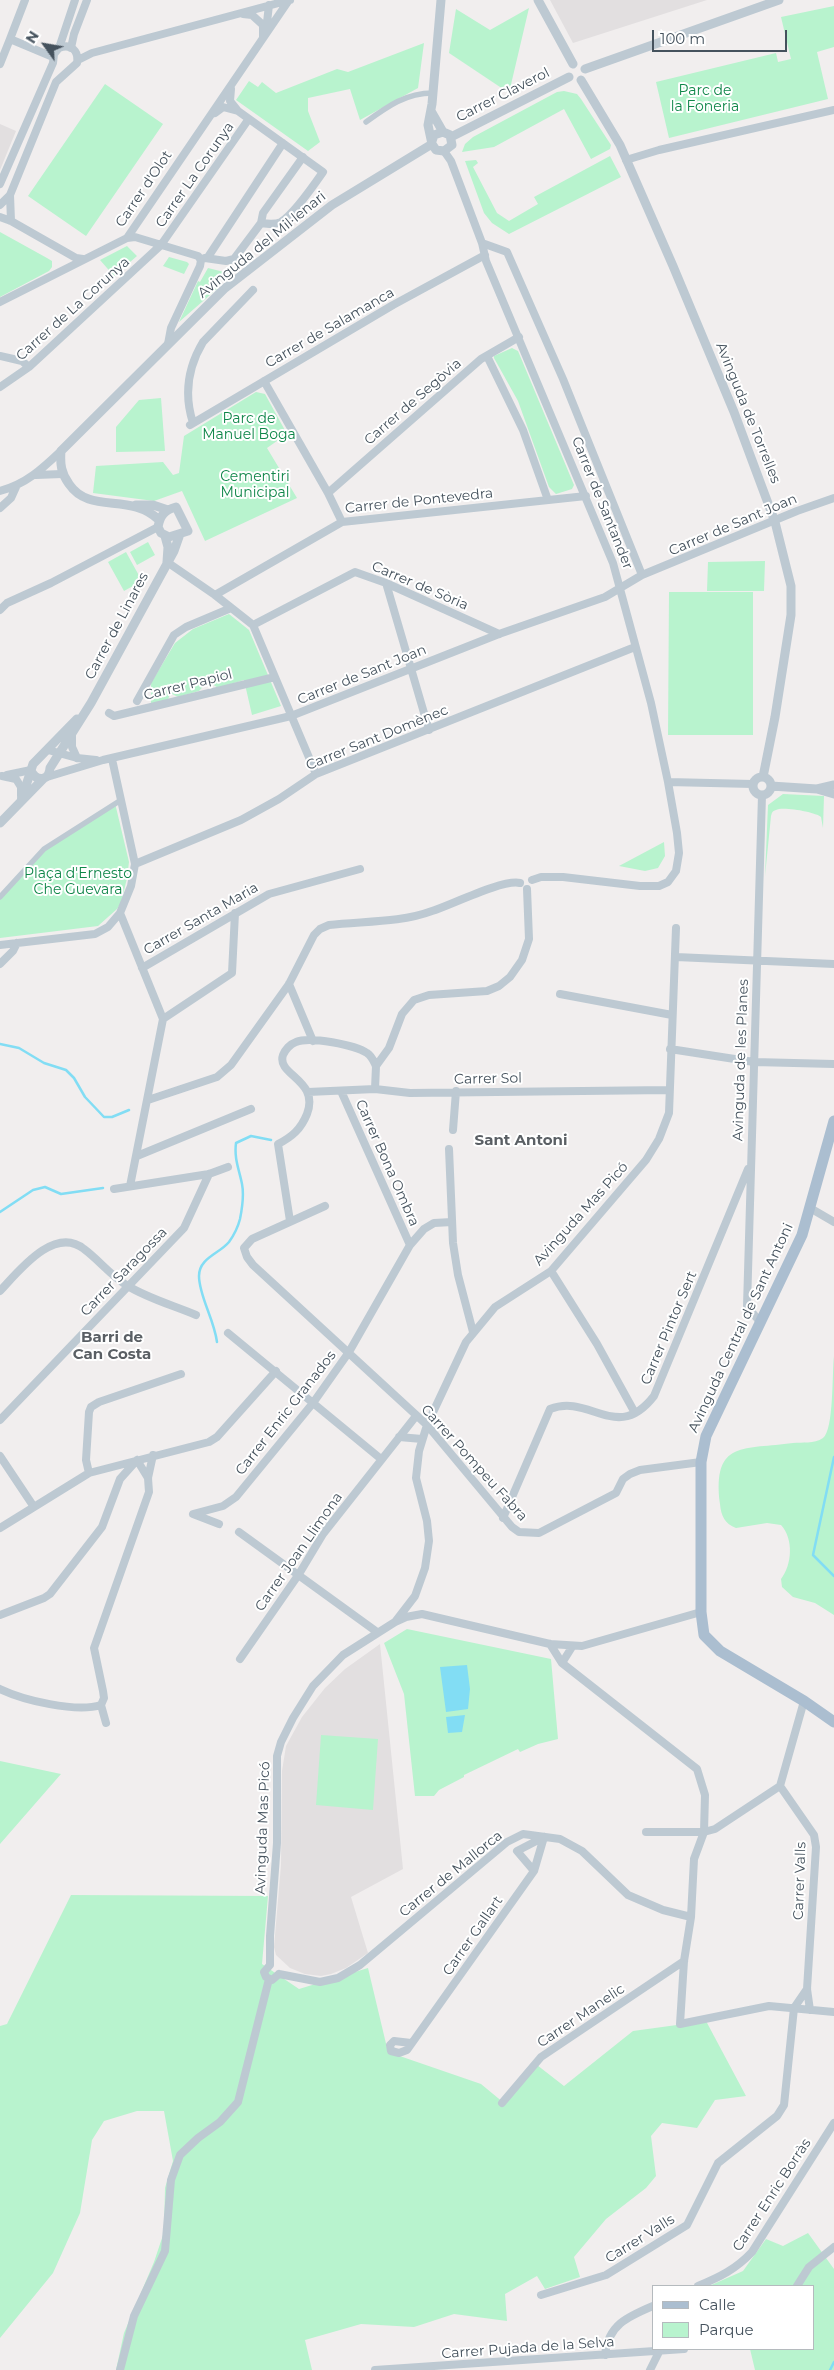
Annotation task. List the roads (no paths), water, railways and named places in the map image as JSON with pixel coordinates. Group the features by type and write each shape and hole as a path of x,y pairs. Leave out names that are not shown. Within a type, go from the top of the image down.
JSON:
{"main road":[{"name":"Avinguda Central de Sant Antoni","path":"834,1121 802,1235 706,1436 701,1462 701,1612 704,1635 720,1652 804,1700 834,1722"}],"street":[{"path":"0,64 25,0"},
{"path":"0,184 59,48 75,0"},
{"path":"71,48 74,34 87,0"},
{"path":"78,60 92,53 290,0"},
{"name":"Carrer d'Olot","path":"0,302 127,238 290,0"},
{"path":"432,143 428,125 433,93 441,0"},
{"path":"538,0 573,64"},
{"path":"585,69 774,3"},
{"name":"Carrer d'Olot","path":"272,27 273,4"},
{"name":"Carrer d'Olot","path":"263,38 273,4"},
{"path":"238,14 252,16 263,25 263,38"},
{"path":"10,39 53,60 58,69 65,72"},
{"path":"11,221 0,207 10,195 56,82 65,72 75,67 78,60 76,53 71,48 59,48"},
{"path":"573,64 581,65 585,69"},
{"path":"573,64 568,72 569,77 573,81 581,80 585,69"},
{"name":"Carrer Claverol","path":"447,134 569,77"},
{"name":"Avinguda de Torrelles","path":"581,80 620,145 688,300 734,412 775,522 791,586 791,614 775,717 763,777"},
{"path":"233,83 230,101 238,111 323,172 306,197 282,222 274,224 261,223"},
{"path":"366,122 386,107 409,95 433,93"},
{"path":"209,118 223,107 238,111"},
{"path":"626,160 659,150 834,110"},
{"path":"431,111 447,134 452,145 444,152"},
{"name":"Carrer La Corunya","path":"161,245 248,120"},
{"path":"432,143 434,135 447,134"},
{"path":"168,344 171,328 204,258 283,143"},
{"name":"Carrer de Santander","path":"432,143 436,150 444,152 451,161 485,255 586,496 621,587 668,782 679,853 676,871 668,882 658,886 640,886 563,877 540,877 532,880"},
{"name":"Avinguda del Mil·lenari","path":"62,451 224,289 332,205 432,143"},
{"path":"127,238 135,236 204,258 226,261 234,259 261,223 263,213 303,158"},
{"path":"10,195 11,221"},
{"path":"0,217 11,221 76,258 83,259"},
{"name":"Carrer de Santander","path":"482,243 507,252 563,379 642,575"},
{"name":"Carrer de La Corunya","path":"0,388 29,366 161,245"},
{"name":"Carrer de Salamanca","path":"253,290 203,342 197,351 188,384 187,405 191,424 393,305 485,255"},
{"name":"Carrer de Segòvia","path":"328,493 487,356 519,337"},
{"path":"0,356 22,361 29,366"},
{"path":"487,356 523,430 548,500"},
{"path":"264,381 328,493 342,522"},
{"path":"62,451 60,464 62,474 80,497 133,506 150,512 165,536 168,547 167,562 215,595 253,625 316,774"},
{"path":"0,491 16,487 36,475 62,451"},
{"path":"36,475 62,474"},
{"path":"0,508 11,498 16,487"},
{"name":"Carrer de Pontevedra","path":"215,595 342,522 586,496"},
{"name":"Carrer de Sant Joan","path":"47,774 292,716 499,634 598,600 642,575 775,522 797,511 834,498"},
{"path":"133,506 153,504 168,510"},
{"path":"0,610 7,603 52,583 158,524 168,510 176,507 188,531 172,537 165,536"},
{"name":"Carrer de Linares","path":"0,823 47,774 72,734 178,544 180,534"},
{"name":"Carrer de Sòria","path":"253,625 355,572 386,582 499,634"},
{"path":"386,582 429,730"},
{"path":"0,598 7,603"},
{"name":"Carrer Papiol","path":"137,701 174,635 186,627 231,608"},
{"name":"Carrer Sant Domènec","path":"135,864 241,820 279,799 316,774 635,647"},
{"name":"Carrer Papiol","path":"108,713 114,716 275,677"},
{"name":"Carrer de Linares","path":"37,761 91,703"},
{"path":"72,734 72,748 77,758"},
{"name":"Carrer de Sant Joan","path":"48,750 77,758 103,760"},
{"path":"0,945 95,934 108,927 120,913 131,886 135,864 112,759"},
{"path":"37,761 45,761 47,774 35,777 31,770 32,764 37,761"},
{"path":"1,777 31,770"},
{"name":"Carrer de Linares","path":"21,801 31,770"},
{"path":"1,777 13,778 19,783 21,801"},
{"path":"763,777 768,780 771,786 768,792 762,795 754,791 753,784 758,778 763,777"},
{"path":"668,782 753,784"},
{"path":"817,789 834,785"},
{"path":"771,786 817,789 834,794"},
{"name":"Avinguda de les Planes","path":"760,1322 747,1306 749,1165 758,961 762,795"},
{"path":"0,896 44,849 121,800"},
{"name":"Carrer Santa Maria","path":"142,968 269,894 360,869"},
{"path":"520,883 524,877 532,880 532,886 527,889"},
{"path":"148,1100 217,1077 231,1065 289,984 314,935 320,929 329,925 404,919 430,912 513,882 520,883 523,888 527,889"},
{"path":"376,1066 389,1048 402,1014 414,1000 430,995 486,991 499,986 510,977 522,960 529,939 527,889"},
{"path":"120,913 162,1019 130,1186"},
{"path":"162,1019 232,973 235,913"},
{"name":"Avinguda Mas Picó","path":"395,1622 415,1596 425,1568 429,1540 427,1521 416,1478 422,1439 472,1332 495,1307 551,1271 646,1160 659,1139 668,1113 676,928"},
{"path":"0,964 13,951 16,943"},
{"path":"676,957 834,964"},
{"path":"289,984 313,1040"},
{"path":"560,994 672,1015"},
{"path":"325,1206 290,1221 278,1144 292,1137 303,1124 310,1107 308,1092 299,1080 288,1072 284,1066 282,1058 286,1048 296,1041 313,1040 354,1047 370,1054 376,1066 375,1089"},
{"path":"670,1048 754,1062 834,1064"},
{"name":"Carrer Sol","path":"308,1092 375,1089 410,1093 669,1090"},
{"name":"Carrer Bona Ombra","path":"341,1091 410,1245"},
{"path":"452,1130 456,1091"},
{"path":"137,1156 250,1109"},
{"path":"450,1149 452,1222 458,1275 472,1332"},
{"name":"Carrer Pintor Sert","path":"635,1413 646,1406 660,1383 749,1165"},
{"path":"114,1189 209,1174 228,1167"},
{"name":"Carrer Saragossa","path":"0,1420 184,1228 209,1174"},
{"path":"810,1208 834,1222"},
{"name":"Carrer Pompeu Fabra","path":"290,1221 252,1239 244,1248 253,1266 427,1425 503,1518 520,1532 538,1533 616,1493 623,1479 640,1470 701,1462"},
{"name":"Carrer Enric Granados","path":"219,1524 193,1514 223,1506 236,1497 313,1403 349,1352 410,1245 424,1229 434,1224 452,1222"},
{"path":"0,1291 41,1250 53,1244 69,1242 82,1246 128,1286 196,1314"},
{"path":"503,1518 550,1410 559,1406 570,1405 610,1417 624,1418 635,1413 597,1344 551,1271"},
{"path":"228,1333 381,1459"},
{"path":"0,1528 89,1473 153,1455 202,1445 217,1437 276,1371"},
{"path":"89,1473 86,1460 89,1412 91,1407 99,1402 181,1374"},
{"name":"Carrer Joan Llimona","path":"240,1659 299,1574 323,1534 416,1416"},
{"path":"400,1437 422,1439"},
{"path":"106,1723 101,1705 103,1692 94,1648 149,1492 148,1478 153,1455"},
{"path":"0,1456 34,1507"},
{"path":"137,1460 148,1478"},
{"path":"0,1615 50,1594 102,1527 120,1479 137,1460"},
{"path":"117,1465 120,1479"},
{"path":"239,1532 377,1632"},
{"path":"415,1596 415,1603 422,1614 550,1644 572,1647 656,1627 701,1612"},
{"name":"Avinguda Mas Picó","path":"120,2370 134,2316 165,2251 171,2180 180,2156 198,2138 220,2122 238,2102 268,1979 264,1972 270,1965 277,1843 277,1756 281,1742 313,1686 343,1655 377,1632 406,1616 422,1614"},
{"path":"550,1644 562,1664 697,1769 705,1794 704,1832 694,1859 691,1917 684,1961 680,2024 768,2006 834,2012"},
{"path":"562,1664 572,1647"},
{"path":"0,1689 40,1703 89,1707 101,1705"},
{"path":"646,1832 704,1832 715,1828 780,1786 804,1700"},
{"name":"Carrer Valls","path":"780,1786 814,1835 816,1847 807,1989 810,2010"},
{"name":"Carrer de Mallorca","path":"279,1974 320,1982 338,1978 360,1965 507,1842 523,1834 560,1840 582,1851 628,1895 663,1910 691,1917"},
{"path":"534,1871 517,1851 544,1837"},
{"name":"Carrer Gallart","path":"411,2044 467,1968 534,1871 544,1837"},
{"name":"Carrer Manelic","path":"502,2103 541,2056 684,1961"},
{"path":"268,1979 275,1979 279,1974 277,1967 270,1965"},
{"name":"Carrer Valls","path":"541,2296 606,2275 686,2225 718,2163 777,2116 784,2105 794,2008 807,1989"},
{"name":"Carrer Enric Borràs","path":"700,2285 739,2266 752,2252 834,2123"},
{"path":"798,2285 809,2267 834,2247"},
{"path":"605,2356 606,2341 615,2328 626,2317 652,2306"},
{"name":"Carrer Pujada de la Selva","path":"375,2370 676,2350"},
{"path":"650,2370 659,2352"}],"water":[{"path":"467,1665 470,1689 468,1709 446,1712 440,1667"},
{"path":"465,1715 462,1732 448,1733 446,1717"}],"waterway":[{"path":"0,1044 19,1048 44,1063 66,1070 74,1078 85,1097 104,1117 112,1117 129,1110"},
{"path":"217,1342 201,1292 200,1270 206,1260 229,1242 239,1222 243,1192 236,1159 236,1143 251,1136 271,1140"},
{"path":"0,1212 33,1190 45,1187 61,1194 103,1188"},
{"path":"834,1457 813,1555 834,1576"},
{"path":"830,2370 834,2362"}],"district":[{"name":"Sant Antoni","path":"521,1141"},
{"name":"Barri de Can Costa","path":"112,1346"}],"park label":[{"name":"Parc de la Foneria","path":"705,99"},
{"name":"Parc de Manuel Boga","path":"249,428"},
{"name":"Cementiri Municipal","path":"255,486"},
{"name":"Plaça d'Ernesto Che Guevara","path":"78,882"}]}
